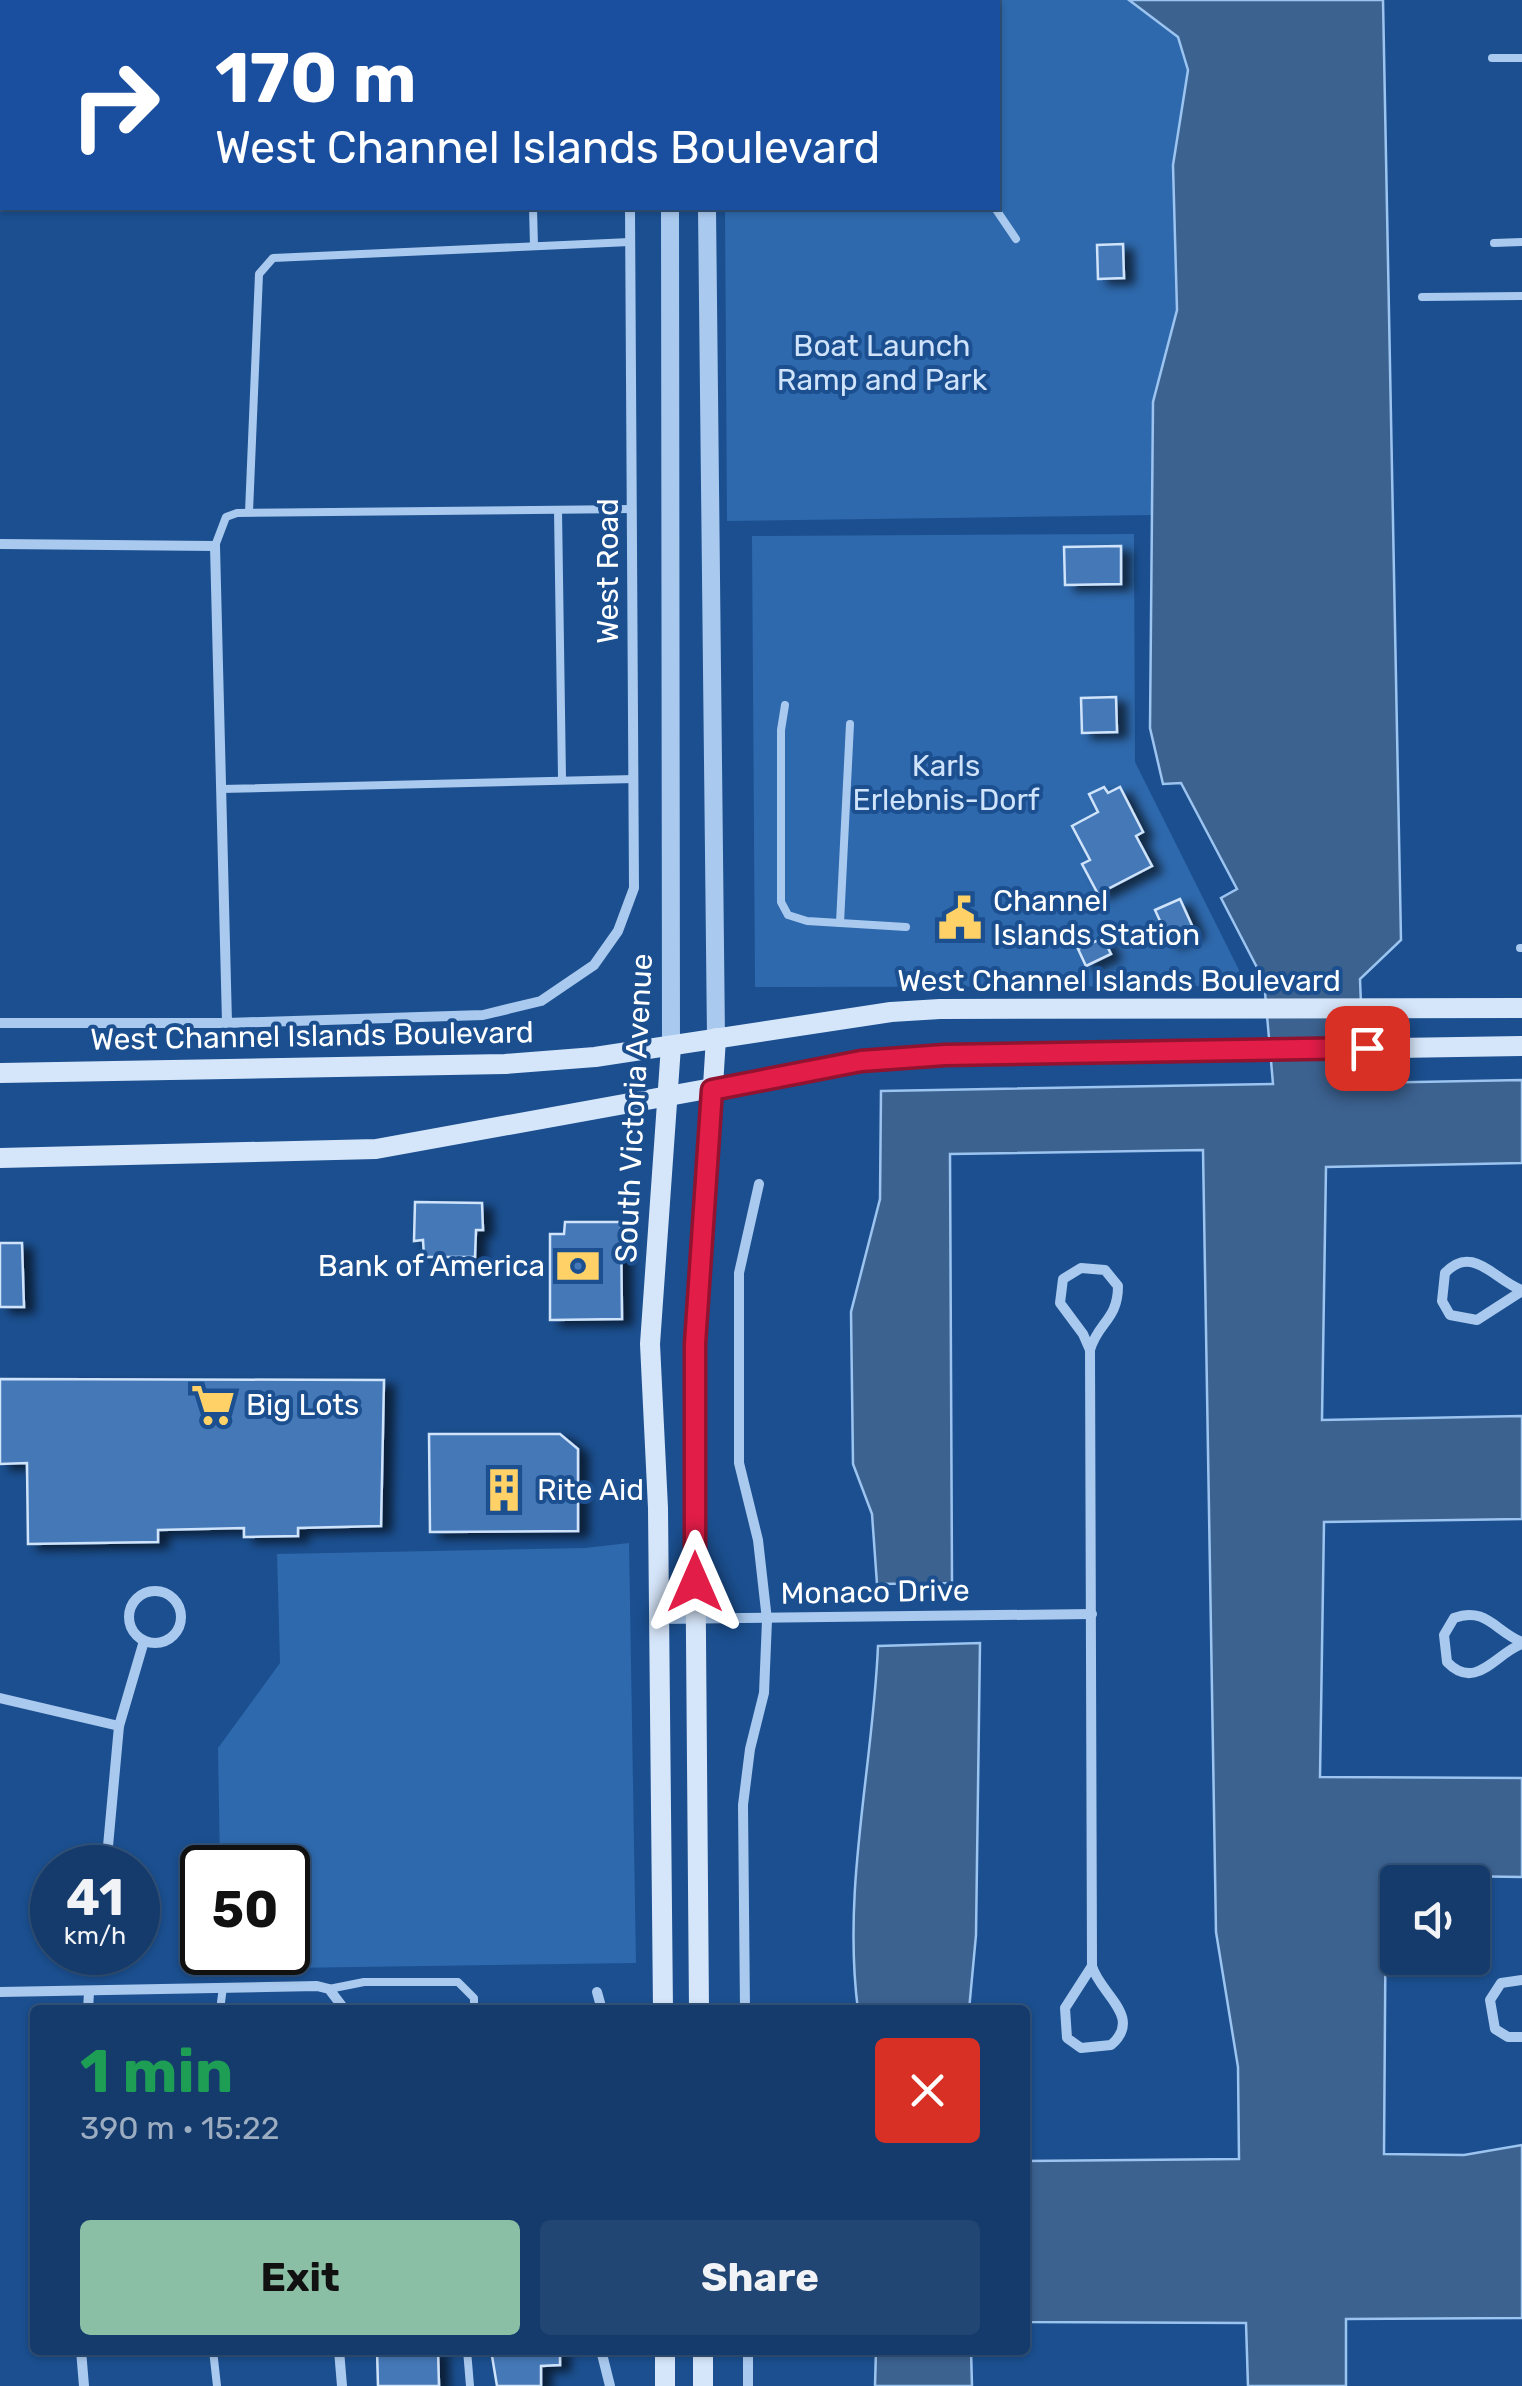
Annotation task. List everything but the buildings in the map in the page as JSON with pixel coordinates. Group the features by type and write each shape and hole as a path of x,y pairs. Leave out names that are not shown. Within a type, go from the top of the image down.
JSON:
{"main road":[{"name":"West Channel Islands Boulevard","path":"0,1072 406,1069 595,1057 890,1012 940,1009 1522,1008"},
{"path":"699,2005 694,1359 716,1038"},
{"name":"South Victoria Avenue","path":"663,2005 656,1422 650,1375 672,1046"},
{"path":"0,1158 376,1149 878,1060 1522,1046"},
{"path":"665,2355 665,2386"},
{"path":"702,2355 703,2386"}],"street":[{"name":"West Road","path":"0,1023 227,1023 483,1016 541,1002 594,966 618,931 634,888 630,210"},
{"name":"South Victoria Avenue","path":"670,210 672,1046"},
{"path":"707,210 716,1038"},
{"path":"0,544 215,546 227,1023"},
{"path":"745,2005 743,1805 750,1750 764,1693 767,1620 766,1590 742,1484 739,1273 759,1184"},
{"path":"1459,1262 1484,1264 1522,1290 1507,1296 1477,1320 1457,1319 1442,1302 1444,1275 1459,1262"},
{"path":"1090,1350 1098,1331 1116,1311 1118,1286 1102,1269 1078,1269 1062,1281 1060,1303 1090,1350 1092,1966 1098,1983 1120,2008 1122,2028 1110,2045 1082,2048 1067,2038 1064,2014 1092,1966"},
{"path":"146,1593 167,1593 177,1602 180,1625 166,1641 144,1641 132,1629 131,1607 146,1593"},
{"name":"Monaco Drive","path":"659,1619 1092,1614"},
{"path":"1481,1616 1522,1643 1488,1670 1462,1672 1447,1662 1444,1635 1454,1618 1481,1616"},
{"path":"108,1845 119,1726 144,1641"},
{"path":"0,1698 119,1726"},
{"path":"1522,1980 1501,1983 1490,2000 1494,2027 1508,2038 1522,2038"},
{"path":"0,1992 329,1989 342,2005"},
{"path":"88,1992 88,2005"},
{"path":"597,1992 601,2005"},
{"path":"81,2355 84,2386"},
{"path":"339,2355 342,2386"},
{"path":"602,2355 610,2386"},
{"path":"748,2355 748,2386"}],"lane":[{"path":"1492,58 1522,58"},
{"path":"533,210 534,246"},
{"path":"996,210 1016,240"},
{"path":"249,512 259,274 274,258 630,242"},
{"path":"1494,243 1522,242"},
{"path":"1422,297 1522,296"},
{"path":"215,546 226,517 249,512 632,509"},
{"path":"558,510 562,778"},
{"path":"785,705 781,730 781,902 788,915 906,927"},
{"path":"840,923 850,724"},
{"path":"221,789 634,779"},
{"path":"329,1989 364,1982 458,1982 474,1998 474,2005"},
{"path":"221,2005 223,1987"},
{"path":"214,2355 217,2386"},
{"path":"467,2355 470,2386"}],"green space":[{"name":"Boat Launch Ramp and Park","path":"1000,0 1129,0 1178,37 1188,70 1173,165 1177,310 1153,402 1152,515 727,521 725,210 1000,210"},
{"name":"Karls Erlebnis-Dorf","path":"1134,534 1135,762 1247,986 755,987 752,536"},
{"path":"629,1543 636,1963 310,1968 310,1845 220,1845 218,1748 280,1663 277,1554 585,1548"}],"shaded area":[{"path":"1129,0 1383,0 1401,940 1360,979 1364,1083 1522,1080 1522,1163 1326,1167 1322,1420 1522,1416 1522,1519 1324,1522 1320,1777 1522,1778 1522,1877 1490,1877 1490,1865 1380,1865 1380,1975 1385,1975 1384,2154 1464,2155 1522,2145 1522,2318 1346,2319 1346,2386 1248,2386 1246,2323 1030,2322 1030,2161 1239,2159 1238,2067 1216,1932 1203,1150 950,1154 952,1583 877,1584 872,1514 853,1464 851,1312 880,1199 881,1091 1273,1084 1264,981 1221,898 1237,889 1181,783 1163,784 1150,728 1153,402 1177,310 1173,165 1188,70 1178,37"},
{"path":"980,1643 976,1935 969,2005 858,2005 854,1964 856,1873 878,1646"},
{"path":"876,2355 971,2355 972,2386 875,2386"}],"place":[{"name":"Channel Islands Station","path":"960,918"},
{"name":"Bank of America","path":"578,1266"},
{"name":"Big Lots","path":"213,1405"},
{"name":"Rite Aid","path":"504,1490"}],"route":[{"path":"695,1582 695,1344 712,1090 861,1061 945,1055 1367,1048"}]}
